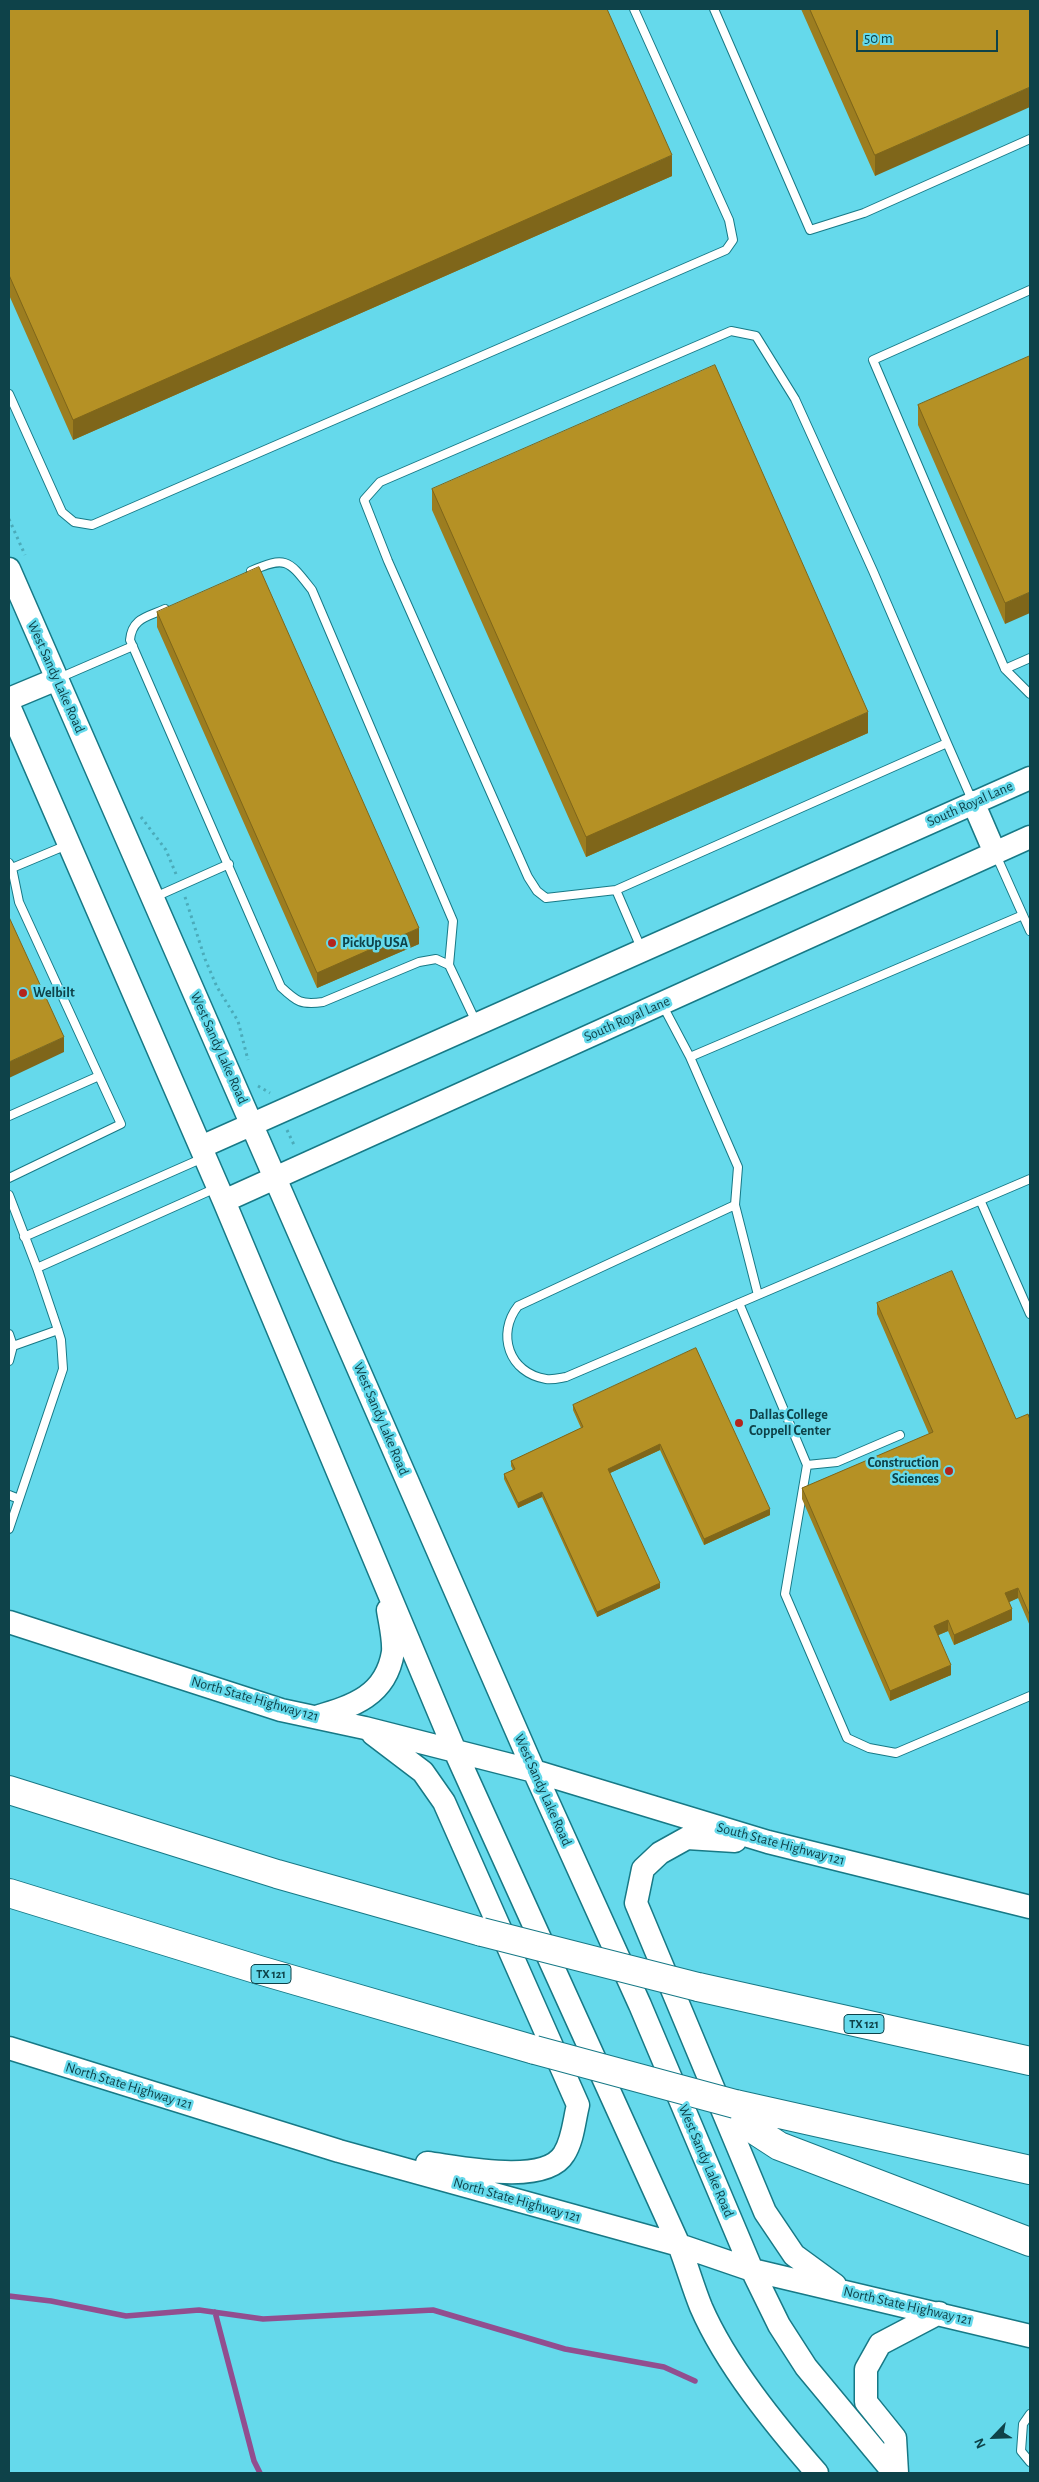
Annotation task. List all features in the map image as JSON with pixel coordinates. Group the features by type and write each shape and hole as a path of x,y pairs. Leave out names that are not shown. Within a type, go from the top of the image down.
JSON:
{"highway":[{"name":"TX 121","path":"9,1790 277,1874 482,1932 698,1987 1030,2061"},
{"name":"TX 121","path":"9,1893 259,1970 535,2050 735,2104 1030,2170"},
{"path":"735,2104 756,2131 779,2146 1030,2242"}],"main road":[{"name":"West Sandy Lake Road","path":"19,566 57,679 534,1771 640,2005 752,2270 779,2325 806,2367 896,2473"},
{"path":"9,699 57,679"},
{"path":"9,706 221,1194 455,1751 679,2245 702,2308 726,2352 771,2420 818,2473"},
{"name":"South Royal Lane","path":"203,1152 252,1124 1030,778"},
{"path":"973,802 995,853"},
{"name":"South Royal Lane","path":"221,1194 276,1178 1030,837"},
{"path":"315,1717 356,1702 377,1690 387,1672 393,1651 385,1584"},
{"name":"North State Highway 121","path":"9,1622 281,1710 365,1728 534,1771"},
{"path":"339,2151 504,2173 543,2170 564,2155 571,2136 578,2105 444,1802 423,1772 365,1728"},
{"name":"South State Highway 121","path":"534,1771 768,1842 1030,1907"},
{"path":"768,1842 687,1838 660,1853 643,1870 636,1902 766,2212 794,2255 842,2291"},
{"name":"North State Highway 121","path":"9,2048 339,2151 679,2245 752,2270 940,2313 1030,2336"},
{"path":"896,2473 895,2438 866,2402 866,2369 880,2344 940,2313"}],"lane":[{"path":"9,394 62,512 74,522 92,525 726,250 733,240 729,220 634,9"},
{"path":"714,9 810,230 864,213 1030,139"},
{"path":"1030,290 873,360 1006,669 1030,694"},
{"path":"947,742 616,890 546,898 537,891 528,877 388,560 364,500 380,482 731,331 756,336 795,399 873,571 973,802"},
{"path":"246,574 273,562 285,562 298,572 312,590 453,921 449,966 477,1023"},
{"path":"173,606 137,622 131,629 130,640 281,987 297,1002 310,1004 323,1002 419,962 436,959 449,966"},
{"path":"57,679 133,646"},
{"path":"1006,669 1030,658"},
{"path":"9,1178 121,1124 20,902 10,865 69,844"},
{"path":"995,853 1030,931"},
{"path":"153,898 229,864"},
{"path":"616,890 642,950"},
{"path":"690,1057 1023,915"},
{"path":"662,1004 690,1057 738,1168 736,1204 758,1295"},
{"path":"9,1116 99,1076"},
{"path":"24,1237 203,1152"},
{"path":"736,1204 518,1306 508,1323 508,1350 514,1361 534,1376 548,1379 566,1377 1030,1180"},
{"path":"37,1268 221,1194"},
{"path":"9,1195 58,1330 61,1340 63,1369 9,1529"},
{"path":"981,1202 1030,1314"},
{"path":"739,1303 807,1464 785,1594 847,1738 869,1748 896,1753 1030,1696"},
{"path":"11,1347 58,1330"},
{"path":"9,1334 11,1347 9,1361"},
{"path":"807,1464 837,1462 900,1434"},
{"path":"9,1495 19,1499"},
{"path":"1030,2414 1023,2424 1021,2451 1030,2462"}],"path":[{"path":"9,519 19,566"},
{"path":"139,815 166,850 181,885 205,959 217,987 238,1021 249,1066"},
{"path":"255,1081 260,1088 273,1095 302,1166"}],"building":[{"path":"9,9 607,9 672,155 73,420 9,275"},
{"path":"810,9 1030,9 1030,87 875,155"},
{"path":"1030,356 1030,592 1005,603 918,405"},
{"path":"715,365 868,712 586,837 432,489"},
{"path":"259,567 419,928 317,973 157,612"},
{"name":"Welbilt","path":"9,917 64,1037 9,1062"},
{"name":"Construction Sciences","path":"952,1271 1016,1419 1028,1414 1030,1420 1030,1616 1018,1588 1005,1593 1012,1609 954,1635 948,1620 934,1626 951,1665 890,1691 802,1488 933,1432 877,1303"},
{"path":"696,1348 770,1509 704,1539 660,1444 608,1469 660,1583 597,1612 542,1492 518,1503 504,1474 515,1469 511,1461 583,1427 573,1405"}],"waterway":[{"path":"9,2296 51,2301 126,2316 199,2310 263,2319 433,2310 565,2349 664,2367 695,2381"},
{"path":"215,2312 254,2461 260,2473"}],"place":[{"name":"PickUp USA","path":"332,943"},
{"name":"Welbilt","path":"23,993"},
{"name":"Dallas College Coppell Center","path":"739,1423"},
{"name":"Construction Sciences","path":"949,1471"}]}
